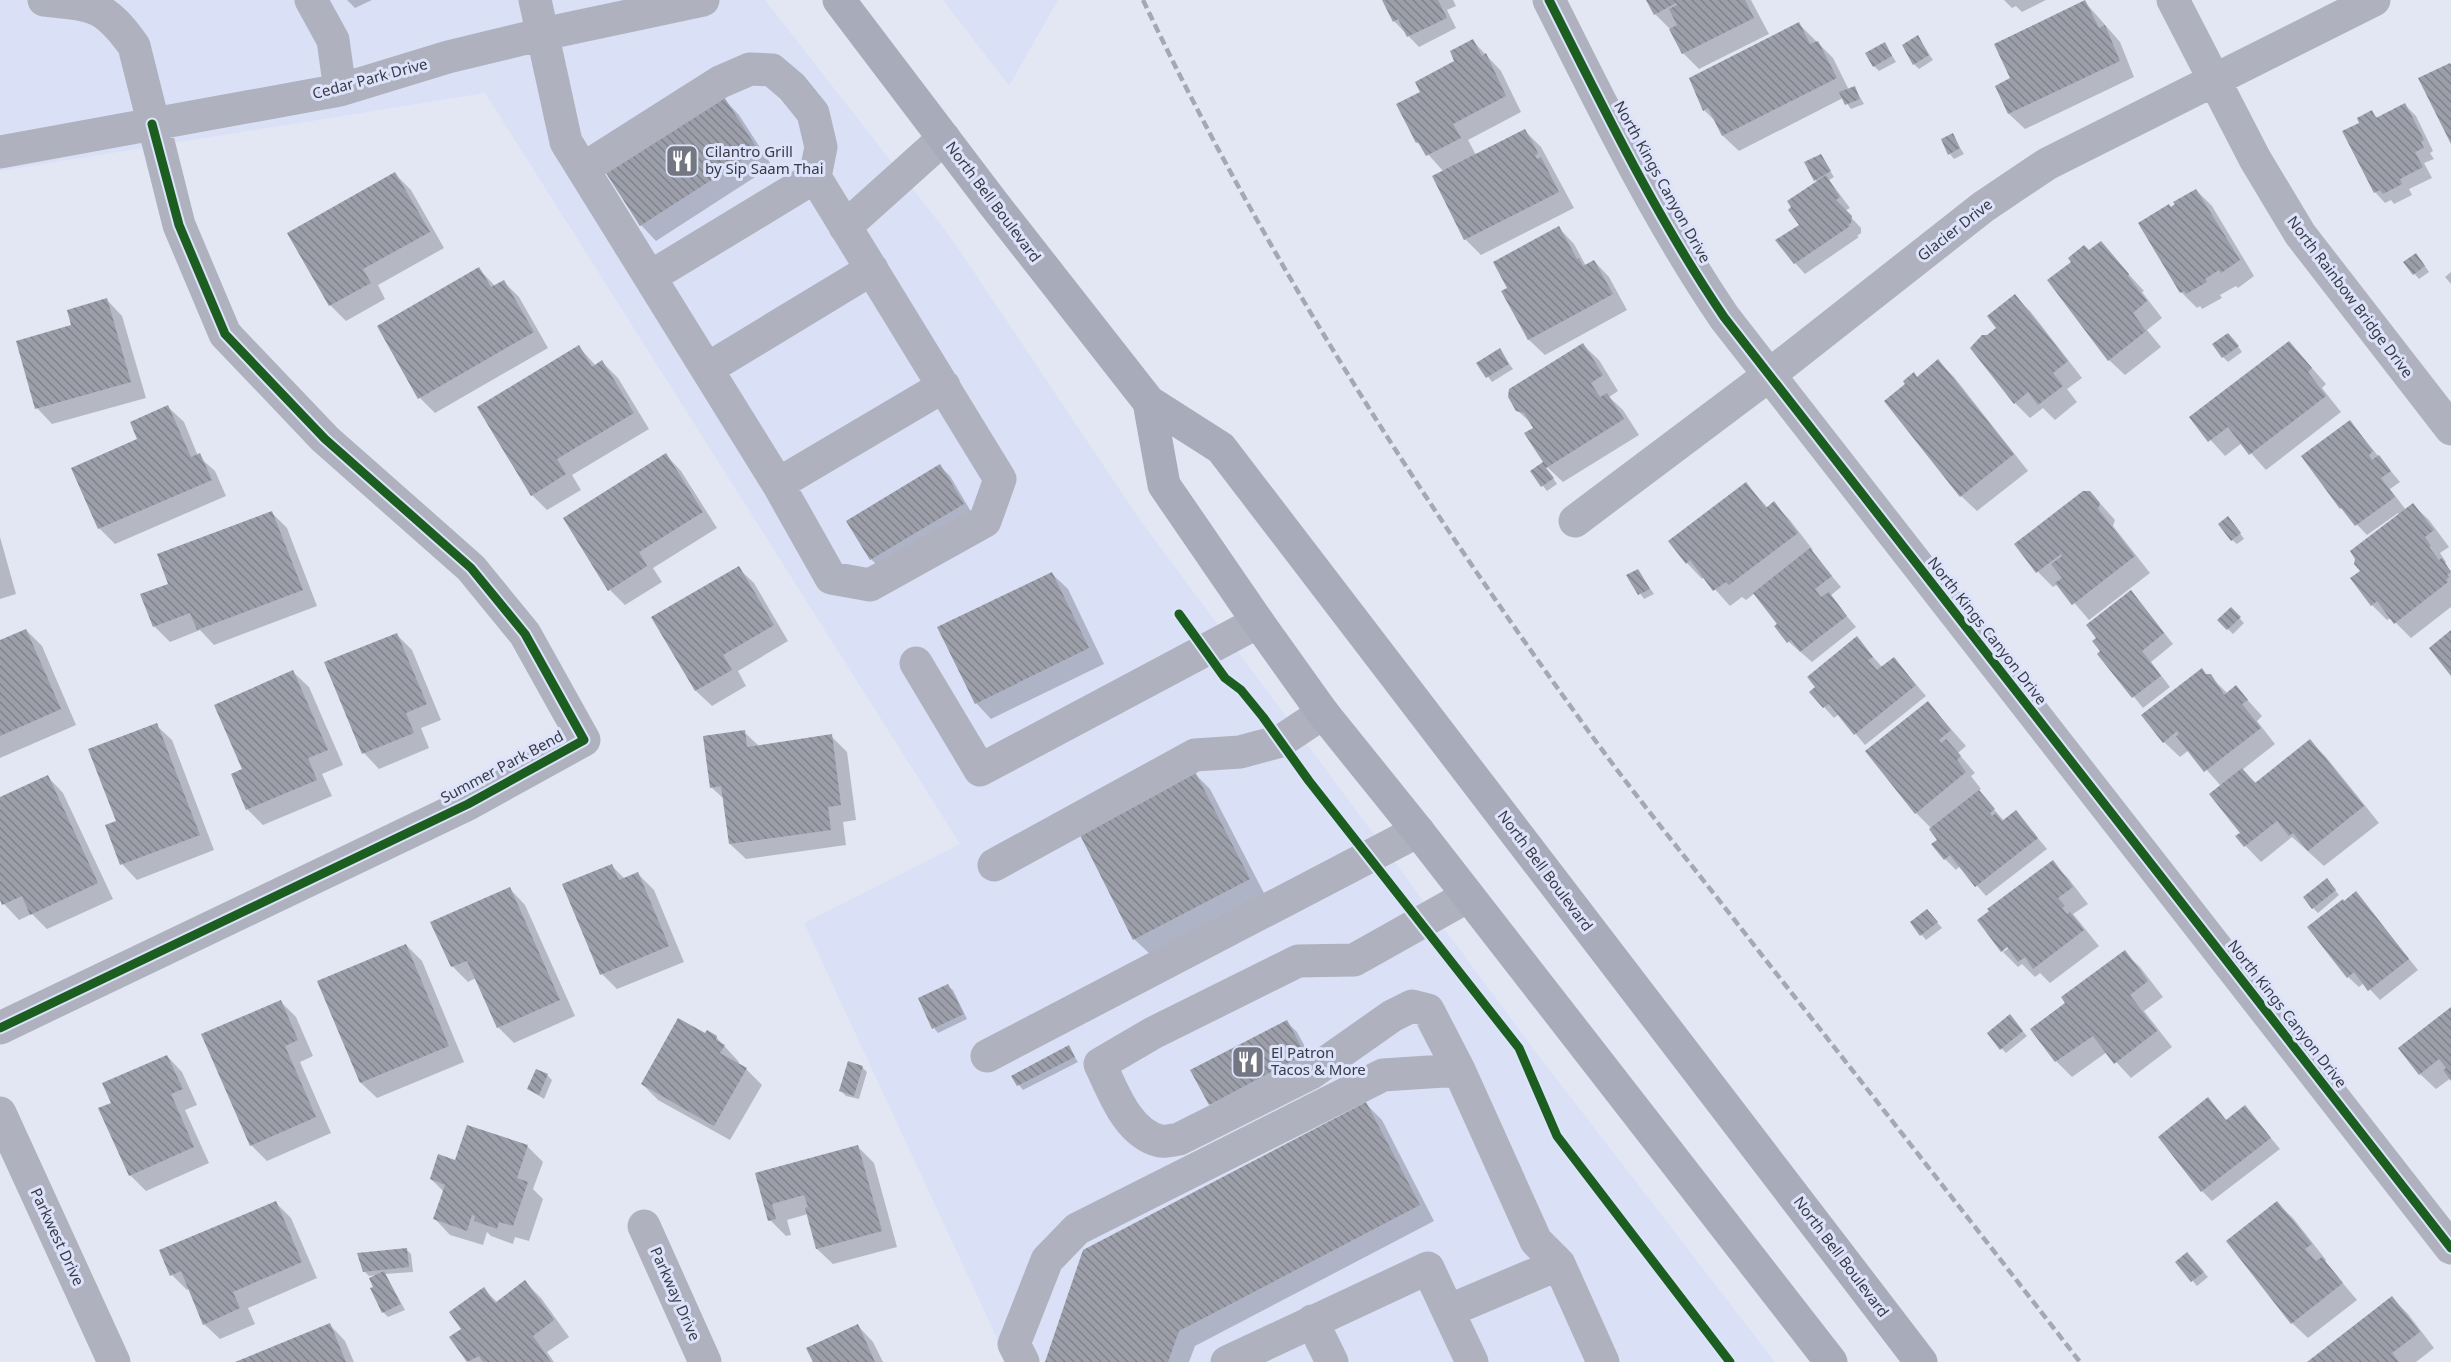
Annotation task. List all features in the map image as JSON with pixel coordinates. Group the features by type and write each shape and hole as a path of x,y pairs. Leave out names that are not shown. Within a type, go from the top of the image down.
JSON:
{"main road":[{"name":"North Bell Boulevard","path":"839,0 1149,402 1221,448 1921,1362"},
{"name":"North Bell Boulevard","path":"1149,402 1164,485 1258,622 1323,713 1418,831 1831,1362"}],"street":[{"path":"44,0 91,5 117,23 134,46 152,124"},
{"path":"311,0 333,40 340,90"},
{"path":"535,0 566,142 778,484 831,578 870,585 985,521 1000,479 815,177 821,147 813,113 792,87 772,70 750,69 720,82 584,169"},
{"name":"Cedar Park Drive","path":"0,152 340,90 448,57 703,0"},
{"name":"North Kings Canyon Drive","path":"1549,0 1646,192 1685,259 1724,317 2451,1248"},
{"name":"North Rainbow Bridge Drive","path":"2174,0 2255,159 2300,234 2451,429"},
{"name":"Glacier Drive","path":"1575,521 1768,376 1983,207 2047,164 2374,0"},
{"name":"Summer Park Bend","path":"0,1028 468,804 584,740 525,634 471,568 325,439 225,334 179,225 152,124"},
{"path":"845,227 944,138"},
{"path":"650,277 815,177"},
{"path":"707,369 872,269"},
{"path":"778,484 944,386"},
{"path":"916,663 980,770 1258,622"},
{"path":"994,865 1195,755 1240,752 1281,741 1323,713"},
{"path":"987,1056 1418,831"},
{"path":"1468,896 1354,960 1299,961 1153,1033 1100,1064 1118,1102 1138,1130 1160,1141 1179,1139 1311,1073 1392,1016 1412,1006 1428,1010 1459,1070 1536,1241 1559,1264 1603,1362"},
{"path":"1023,1362 1014,1344 1047,1260 1077,1229 1383,1075 1459,1070"},
{"name":"Parkwest Drive","path":"0,1113 114,1362"},
{"name":"Parkway Drive","path":"644,1226 705,1362"},
{"path":"1448,1311 1559,1264"},
{"path":"1227,1362 1428,1268 1472,1362"},
{"path":"1312,1322 1332,1362"}],"shaded area":[{"path":"0,0 765,0 952,239 1140,520 1542,1060 1775,1362 1008,1362 804,923 960,844 485,93 0,171"},
{"path":"943,0 1058,0 1009,86"}],"building":[{"path":"1382,0 1438,0 1447,18 1407,37 1398,19 1393,22"},
{"path":"1646,0 1745,0 1754,18 1682,54 1669,29 1677,25 1669,9 1677,5 1676,3 1654,15"},
{"path":"2085,0 2099,28 2105,25 2120,61 2008,114 1995,86 2010,78 1994,44"},
{"path":"1799,22 1810,44 1818,41 1837,78 1722,136 1708,108 1703,111 1689,78"},
{"path":"1918,35 1929,55 1913,65 1902,45"},
{"path":"1473,39 1482,56 1486,53 1506,96 1453,124 1461,138 1426,156 1418,142 1416,143 1396,104 1420,92 1415,82 1454,61 1450,51"},
{"path":"1885,42 1892,56 1873,67 1865,53"},
{"path":"2450,63 2451,65 2451,144 2418,78"},
{"path":"1855,86 1860,99 1845,105 1839,92"},
{"name":"Cilantro Grill by Sip Saam Thai","path":"724,97 758,150 640,226 606,173"},
{"path":"2405,103 2424,140 2421,142 2424,148 2415,152 2423,167 2400,179 2402,184 2383,194 2380,190 2374,193 2342,131 2359,123 2357,118 2372,110 2376,118"},
{"path":"1525,129 1537,151 1538,154 1535,155 1537,159 1541,157 1559,192 1464,240 1432,176"},
{"path":"1953,133 1960,148 1948,155 1941,139"},
{"path":"1821,154 1831,171 1814,181 1804,162"},
{"path":"395,172 430,232 363,269 371,283 329,306 287,233"},
{"path":"1826,175 1840,197 1836,200 1852,216 1851,223 1848,225 1850,226 1794,264 1775,240 1799,225 1788,210 1791,207 1787,201"},
{"path":"2196,189 2240,260 2221,273 2219,270 2205,279 2207,282 2186,294 2184,291 2180,293 2138,223 2169,204 2171,207 2175,204 2173,202"},
{"path":"1559,226 1577,259 1579,258 1583,266 1594,260 1613,294 1528,340 1501,291 1507,288 1493,262"},
{"path":"2101,241 2129,274 2128,276 2147,301 2133,313 2146,331 2108,361 2047,280 2071,262 2068,258 2084,245 2089,250"},
{"path":"2416,253 2425,266 2413,275 2403,262"},
{"path":"479,267 491,287 504,280 534,332 418,399 377,326"},
{"path":"2015,294 2068,361 2053,373 2063,386 2038,405 2028,392 2014,404 1970,348 1982,335 1987,335 1996,328 1987,316"},
{"path":"107,298 131,382 35,409 16,341 71,325 67,310"},
{"path":"2228,333 2239,346 2222,358 2212,344"},
{"path":"2289,341 2312,368 2308,372 2326,396 2249,455 2228,427 2208,442 2189,417"},
{"path":"1583,343 1603,375 1591,383 1600,397 1607,393 1624,419 1546,468 1554,478 1541,487 1530,471 1543,462 1524,433 1533,428 1524,413 1516,411 1508,397 1509,389"},
{"path":"579,345 592,367 602,360 634,413 557,459 566,474 531,496 477,407"},
{"path":"1500,348 1509,364 1486,378 1476,363"},
{"path":"1938,359 2014,454 1960,497 1884,401 1905,384 1903,381 1914,372 1917,377"},
{"path":"168,405 191,457 200,453 212,480 98,529 71,468 137,439 130,422"},
{"path":"2350,420 2373,451 2369,455 2372,460 2379,455 2391,471 2381,478 2395,497 2355,526 2301,456"},
{"path":"666,453 703,512 639,552 647,566 608,591 563,518"},
{"path":"940,464 964,504 870,560 846,521"},
{"path":"1746,482 1766,508 1774,501 1798,533 1729,585 1726,582 1713,591 1690,560 1686,564 1668,541"},
{"path":"2083,491 2090,491 2100,503 2098,509 2135,556 2072,605 2055,583 2062,578 2051,564 2062,556 2061,554 2036,573 2014,544"},
{"path":"2413,503 2434,530 2425,537 2431,546 2429,547 2439,560 2442,558 2451,572 2447,575 2448,582 2394,624 2377,601 2371,606 2350,578 2360,571 2354,564 2355,559 2350,551"},
{"path":"272,511 303,590 197,630 190,613 153,627 140,594 168,584 157,554"},
{"path":"2228,516 2241,533 2231,541 2218,524"},
{"path":"1810,548 1832,576 1815,589 1821,597 1829,592 1847,616 1800,652 1791,640 1787,643 1774,626 1777,624 1753,593"},
{"path":"739,566 774,625 723,655 732,670 695,691 651,617"},
{"path":"1638,569 1650,589 1638,595 1626,575"},
{"path":"1052,572 1089,648 975,704 937,627"},
{"path":"2131,590 2164,633 2142,651 2161,676 2132,698 2097,654 2100,651 2092,641 2096,638 2086,625"},
{"path":"2231,607 2241,617 2227,630 2217,620"},
{"path":"26,629 61,709 0,736 0,640"},
{"path":"2451,630 2451,676 2429,648"},
{"path":"397,633 427,704 406,713 414,733 362,754 324,662"},
{"path":"1857,636 1873,657 1868,660 1877,670 1894,657 1916,685 1854,735 1829,704 1823,708 1809,692 1815,687 1807,677"},
{"path":"2202,668 2206,674 2211,674 2224,695 2236,685 2248,700 2242,704 2261,728 2204,772 2176,736 2179,734 2177,731 2163,743 2141,715"},
{"path":"293,670 328,750 308,758 317,780 246,810 231,774 242,769 214,705"},
{"path":"1928,701 1951,730 1939,740 1941,743 1946,739 1961,756 1957,760 1966,772 1915,814 1865,751"},
{"path":"157,723 200,835 120,865 105,825 116,821 88,749"},
{"path":"745,730 747,747 832,734 841,805 828,807 831,830 729,844 721,786 710,788 703,736"},
{"path":"2310,739 2364,806 2308,851 2293,833 2289,836 2277,821 2244,847 2235,836 2240,833 2209,794 2242,768 2255,783"},
{"path":"1195,772 1250,879 1133,940 1078,831"},
{"path":"48,775 98,883 30,915 22,896 2,905 0,900 0,797"},
{"path":"1979,790 1995,809 1990,813 1992,816 1996,813 2002,821 2016,810 2038,838 1975,887 1950,855 1944,860 1931,844 1937,840 1929,829"},
{"path":"2053,860 2073,887 2058,898 2065,906 2062,908 2067,914 2070,912 2084,930 2033,969 2025,957 2018,962 2007,947 2001,952 1977,920 1989,911 1987,909"},
{"path":"612,864 619,880 638,872 669,946 600,975 562,884"},
{"path":"2327,878 2336,890 2312,909 2303,897"},
{"path":"510,887 560,1000 497,1028 467,961 451,967 430,922"},
{"path":"2356,891 2409,959 2368,991 2354,972 2347,978 2307,927"},
{"path":"1927,909 1938,922 1920,936 1910,922"},
{"path":"406,944 449,1046 360,1083 317,981"},
{"path":"2125,950 2148,981 2130,995 2157,1031 2114,1064 2093,1036 2055,1062 2030,1029 2065,1003 2061,997"},
{"path":"948,984 964,1014 932,1029 918,998"},
{"path":"281,1000 298,1040 285,1046 316,1117 250,1146 201,1034"},
{"path":"2451,1007 2451,1081 2443,1070 2446,1068 2439,1059 2419,1075 2398,1048"},
{"path":"2010,1014 2023,1031 2000,1050 1987,1033"},
{"path":"678,1018 705,1033 707,1030 717,1036 716,1040 725,1045 720,1053 747,1068 714,1126 641,1084"},
{"name":"El Patron Tacos & More","path":"1287,1020 1305,1054 1209,1105 1190,1070"},
{"path":"1069,1045 1075,1057 1017,1086 1011,1076"},
{"path":"167,1055 183,1089 171,1094 194,1147 129,1176 98,1108 111,1103 102,1083"},
{"path":"848,1061 863,1066 854,1096 839,1091"},
{"path":"536,1069 548,1074 539,1095 527,1089"},
{"path":"2208,1097 2226,1120 2245,1105 2271,1138 2201,1192 2158,1137"},
{"path":"1366,1102 1420,1205 1179,1331 1168,1362 1045,1362 1083,1250"},
{"path":"467,1125 528,1145 517,1178 528,1182 513,1226 499,1222 497,1229 474,1221 475,1216 472,1215 467,1231 433,1219 445,1185 430,1179 438,1154 455,1160"},
{"path":"858,1145 882,1231 816,1249 805,1208 808,1207 804,1195 772,1204 776,1219 768,1221 755,1173"},
{"path":"276,1201 302,1262 233,1292 240,1308 203,1325 181,1271 170,1276 159,1250"},
{"path":"2277,1201 2312,1244 2305,1249 2316,1261 2322,1257 2343,1283 2291,1324 2226,1241"},
{"path":"407,1248 409,1267 363,1272 357,1253"},
{"path":"2187,1252 2204,1272 2191,1282 2175,1262"},
{"path":"384,1271 401,1304 382,1313 370,1288 373,1287 369,1278"},
{"path":"525,1280 554,1320 533,1336 551,1362 483,1362 479,1356 467,1362 449,1337 461,1329 449,1312 484,1287 495,1303"},
{"path":"2392,1296 2420,1332 2392,1353 2399,1362 2307,1362"},
{"path":"330,1323 346,1362 235,1362"},
{"path":"858,1324 875,1362 813,1362 806,1348"}],"railway":[{"path":"1143,0 1189,94 1290,279 1401,458 1518,632 1644,806 2080,1362"}],"cycle path":[{"path":"1549,0 1653,201 1724,317 2451,1248"},
{"path":"0,1028 468,804 584,740 525,634 471,568 325,439 225,334 179,225 152,124"},
{"path":"1179,614 1225,678 1241,690 1263,717 1309,781 1519,1048 1557,1136 1730,1362"}],"place":[{"name":"Cilantro Grill by Sip Saam Thai","path":"682,161"},
{"name":"El Patron Tacos & More","path":"1248,1062"}]}
